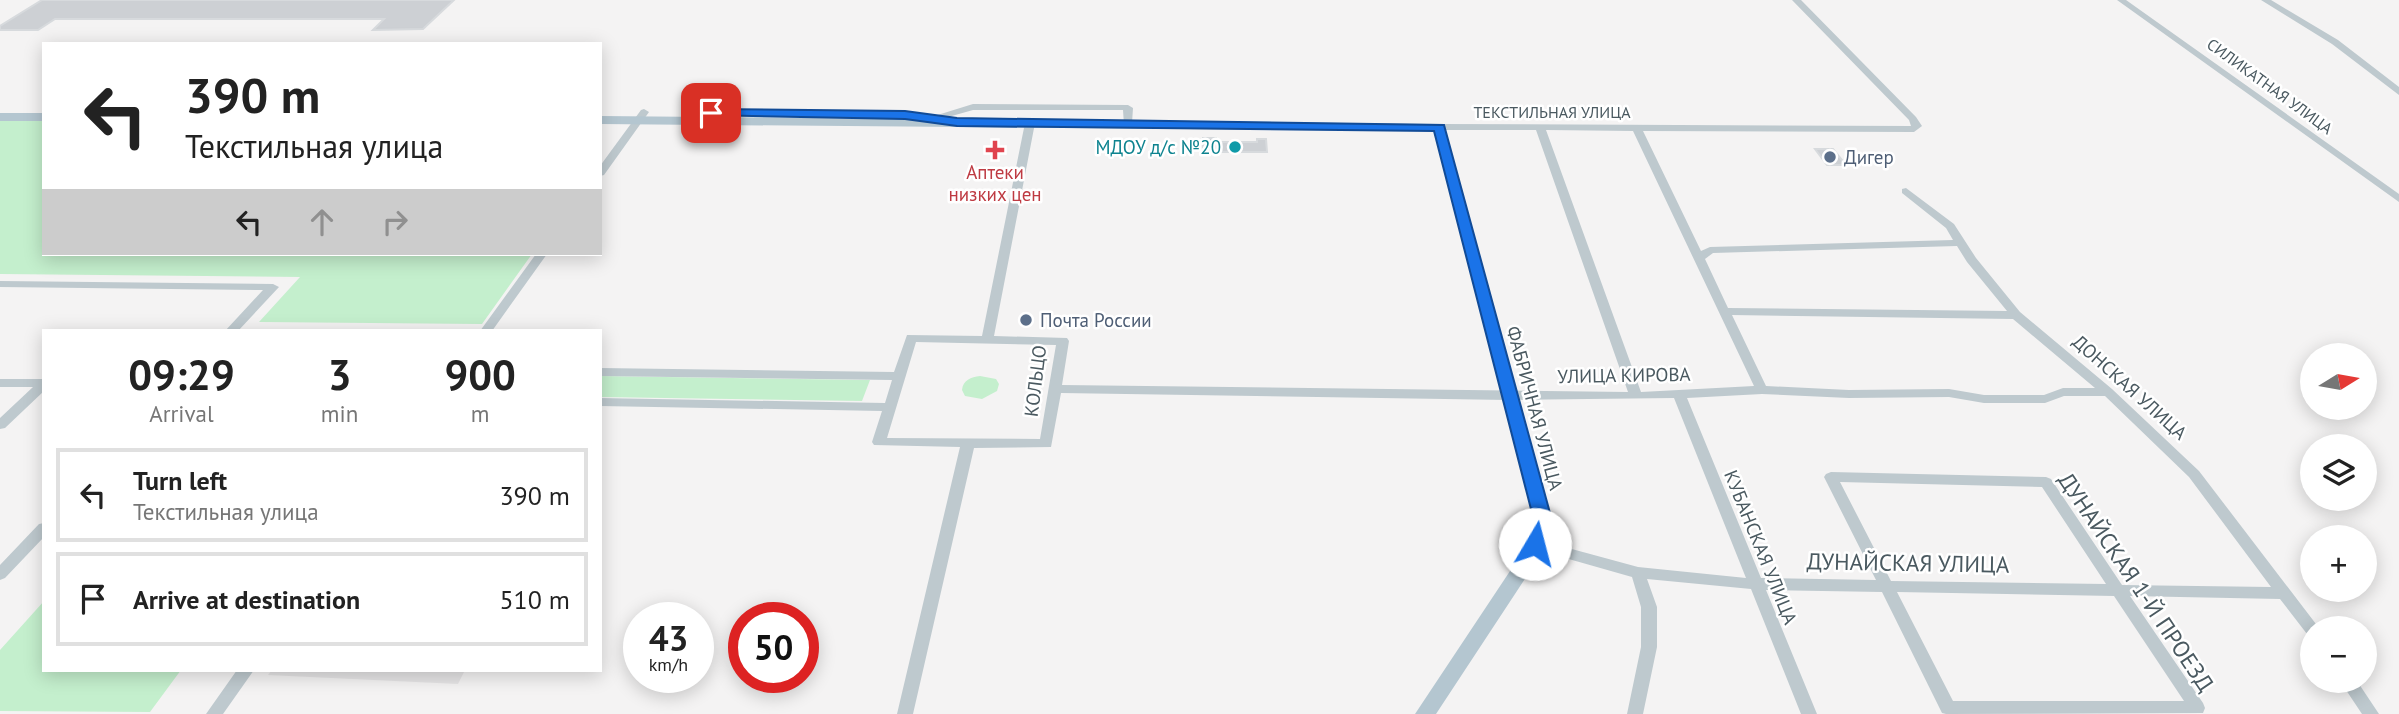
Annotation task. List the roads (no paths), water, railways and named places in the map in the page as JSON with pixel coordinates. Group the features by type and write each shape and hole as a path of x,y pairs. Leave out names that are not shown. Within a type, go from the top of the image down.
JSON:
{"main road":[{"path":"0,108 42,108"},
{"name":"ТЕКСТИЛЬНАЯ УЛИЦА","path":"602,112 641,116 954,118"},
{"name":"ТЕКСТИЛЬНАЯ УЛИЦА","path":"602,120 641,116"},
{"path":"0,117 42,117"},
{"name":"ТЕКСТИЛЬНАЯ УЛИЦА","path":"917,119 1439,127"},
{"name":"ФАБРИЧНАЯ УЛИЦА","path":"1425,714 1535,544 1541,513 1439,127"}],"street":[{"name":"ТЕКСТИЛЬНАЯ УЛИЦА","path":"1439,127 1914,129 1917,126 1913,119 1796,0"},
{"name":"СИЛИКАТНАЯ УЛИЦА","path":"2121,0 2399,200"},
{"path":"2265,0 2316,30 2399,92"},
{"path":"954,118 973,107 1128,108 1127,123"},
{"path":"602,170 641,116"},
{"path":"987,340 1031,119"},
{"path":"1540,128 1636,396"},
{"path":"1637,128 1762,390"},
{"name":"ДОНСКАЯ УЛИЦА","path":"1906,191 1950,226 1971,260 2016,315 2108,392 2194,474 2302,616"},
{"path":"1699,258 1710,250 1960,243"},
{"path":"487,329 540,256"},
{"path":"0,284 273,287 233,329"},
{"path":"1725,311 2016,315"},
{"name":"КОЛЬЦО","path":"911,338 987,340 1063,341 1046,444 879,442 911,338"},
{"path":"602,372 899,376"},
{"path":"0,383 42,384"},
{"path":"0,425 42,386"},
{"name":"УЛИЦА КИРОВА","path":"1055,389 1508,396 1636,396 1762,390 1849,394 1949,393 1984,399 2045,399 2063,393 2108,392"},
{"name":"КУБАНСКАЯ УЛИЦА","path":"1679,394 1809,714"},
{"path":"602,402 890,407"},
{"path":"905,714 968,443"},
{"name":"ДУНАЙСКАЯ 1-Й ПРОЕЗД","path":"1831,477 2046,482 2115,588 2197,708 1948,708 1831,477"},
{"path":"0,574 42,530"},
{"name":"ДУНАЙСКАЯ УЛИЦА","path":"1535,544 1638,573 1754,583 2285,593"},
{"path":"1635,714 1649,647 1649,607 1638,573"},
{"path":"215,714 245,672"},
{"path":"2356,693 2371,714"}],"place":[{"name":"МДОУ д/с №20","path":"1235,147"},
{"name":"Аптеки низких цен","path":"995,150"},
{"name":"Дигер","path":"1830,157"},
{"name":"Почта России","path":"1026,320"}]}
